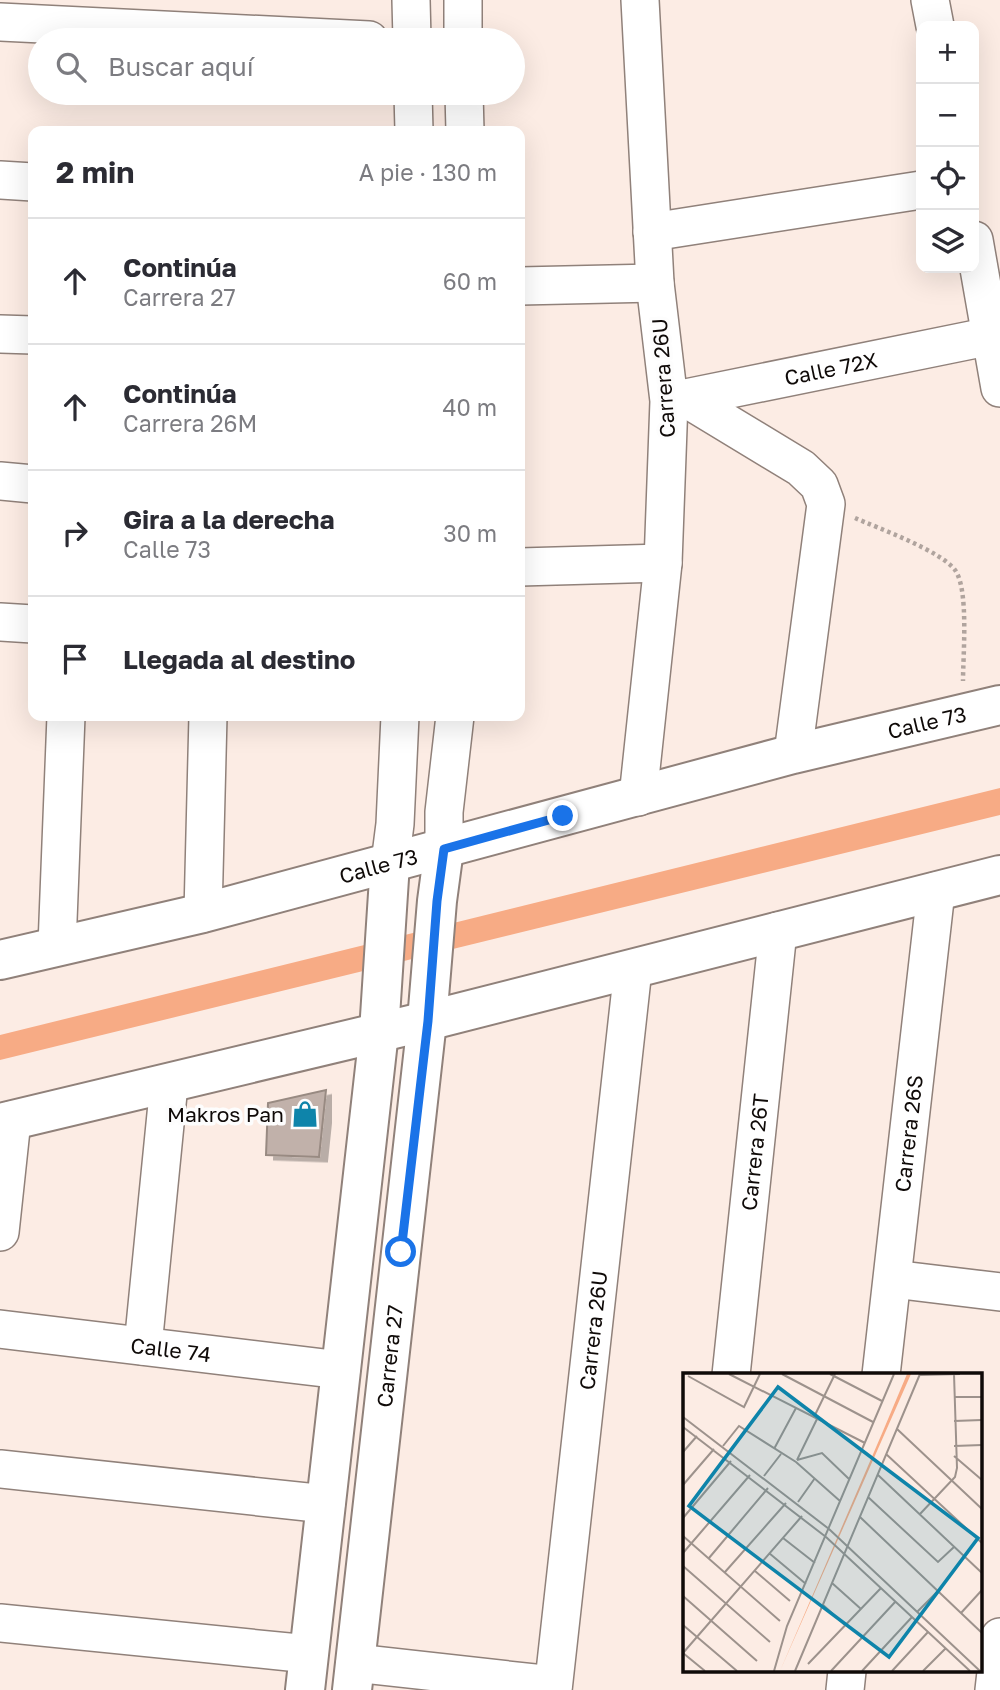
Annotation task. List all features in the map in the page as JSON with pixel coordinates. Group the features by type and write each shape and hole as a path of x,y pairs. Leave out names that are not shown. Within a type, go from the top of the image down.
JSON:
{"main road":[{"name":"Calle 73","path":"0,960 203,913 793,754 982,709"},
{"name":"Carrera 27","path":"354,1676 428,1021 437,901 444,849"},
{"path":"307,1672 379,1032 390,863"},
{"path":"6,1122 428,1021 1000,874"}],"street":[{"path":"411,0 412,28"},
{"path":"463,0 463,28"},
{"name":"Carrera 26U","path":"638,797 678,400 654,283 640,0"},
{"path":"930,0 934,21"},
{"path":"0,22 123,28"},
{"path":"413,105 414,126"},
{"path":"464,105 465,126"},
{"path":"0,180 28,182"},
{"path":"652,232 916,191"},
{"path":"979,261 993,320 1000,388"},
{"path":"525,286 654,283"},
{"name":"Calle 72X","path":"678,400 993,320"},
{"path":"0,334 28,335"},
{"path":"678,400 801,468 822,494 793,754"},
{"path":"0,481 28,484"},
{"path":"525,567 663,563"},
{"path":"0,622 28,624"},
{"path":"57,946 66,721"},
{"path":"203,913 208,721"},
{"path":"390,863 395,824 400,721"},
{"path":"444,849 444,812 454,721"},
{"name":"Carrera 26S","path":"881,1373 936,891"},
{"name":"Carrera 26T","path":"732,1373 779,930"},
{"name":"Carrera 26U","path":"553,1687 633,969"},
{"path":"143,1346 169,1084"},
{"path":"0,1232 6,1122"},
{"path":"893,1279 1000,1292"},
{"name":"Calle 74","path":"0,1329 341,1370"},
{"path":"0,1469 326,1504"},
{"path":"0,1623 307,1672"},
{"path":"994,1690 1000,1637"},
{"path":"845,1690 847,1672"},
{"path":"354,1676 553,1687"}],"path":[{"path":"822,494 940,557 954,569 963,588 982,709"}],"shaded area":[{"path":"1000,788 1000,815 0,1060 0,1035"}],"building":[{"path":"326,1090 319,1157 266,1155 268,1103"}],"place":[{"name":"Makros Pan","path":"305,1114"}],"route":[{"path":"401,1252 428,1021 437,901 444,849 563,816"}]}
